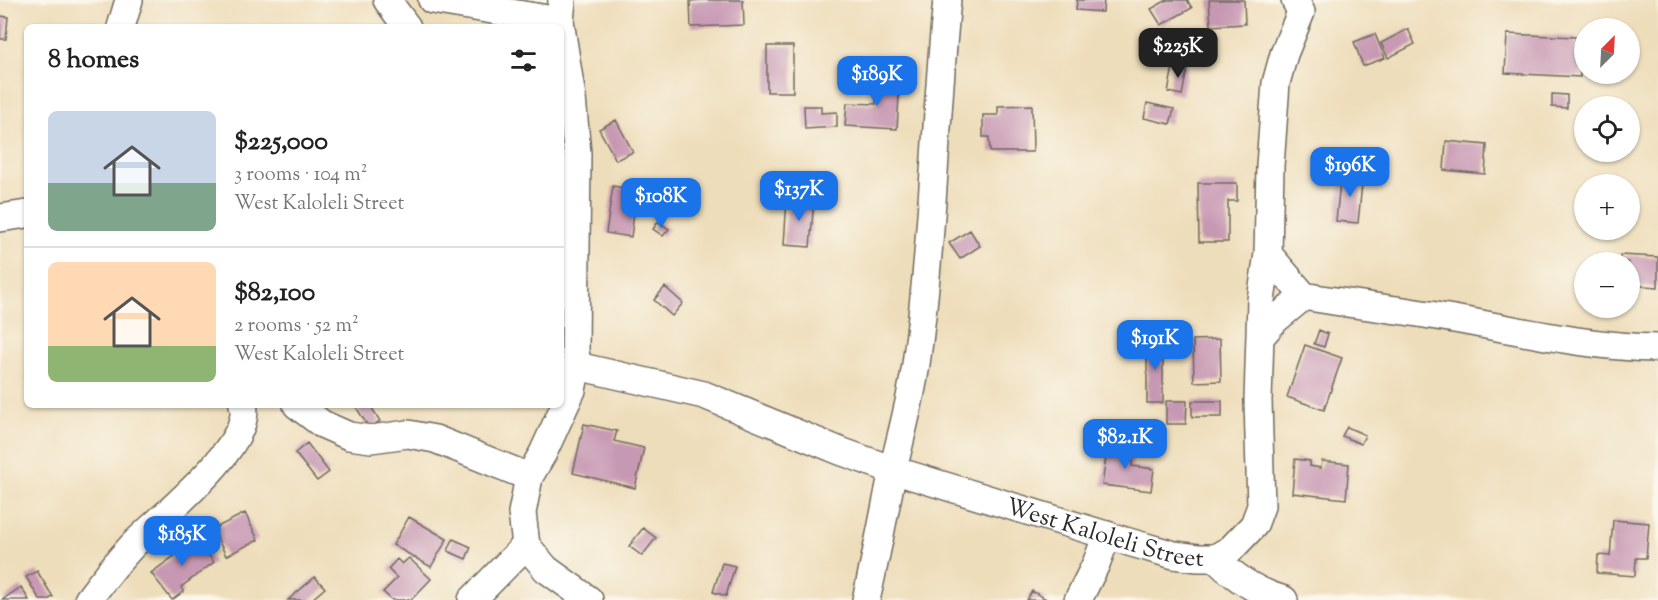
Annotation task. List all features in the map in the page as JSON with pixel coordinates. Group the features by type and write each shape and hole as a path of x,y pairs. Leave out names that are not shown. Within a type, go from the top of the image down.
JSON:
{"street":[{"path":"122,24 129,0"},
{"path":"387,0 405,24"},
{"path":"432,0 561,11"},
{"path":"866,600 909,406 916,362 932,216 947,0"},
{"name":"West Kaloleli Street","path":"571,353 704,395 830,447 893,470 1174,555 1215,558 1231,549 1254,525 1261,506 1257,401 1261,300 1268,254 1270,166 1276,83 1284,54 1303,4"},
{"path":"564,33 573,98 577,153 568,247 572,390 564,407"},
{"path":"0,218 24,214"},
{"path":"1268,254 1304,296 1629,348 1658,348"},
{"path":"1261,336 1275,320 1304,296"},
{"path":"92,598 108,572 134,544 228,452 240,431 244,408"},
{"path":"301,408 322,424 350,436 371,439 408,434 435,439 529,477"},
{"path":"564,408 529,477 522,513 526,545 546,569 590,600"},
{"path":"1078,600 1107,535"},
{"path":"472,600 526,545"},
{"path":"1215,558 1234,576 1270,596 1284,600"}],"building":[{"path":"743,0 744,25 691,27 690,1"},
{"path":"1077,0 1104,0 1103,12 1076,10"},
{"path":"1167,0 1187,0 1192,8 1161,25 1151,9"},
{"path":"1209,0 1244,0 1245,24 1211,26"},
{"path":"0,16 8,17 6,39 0,39"},
{"path":"1408,29 1415,44 1388,58 1381,43"},
{"path":"1375,34 1385,58 1363,66 1354,42"},
{"path":"1507,34 1574,37 1574,77 1505,73"},
{"path":"767,46 793,46 793,92 767,92"},
{"path":"1174,62 1188,65 1182,95 1168,92"},
{"path":"877,77 900,78 897,129 845,126 847,103 876,104"},
{"path":"1552,94 1567,95 1567,108 1552,107"},
{"path":"1147,103 1174,109 1170,124 1144,118"},
{"path":"1032,105 1033,152 990,152 989,137 983,137 983,115 998,115 998,106"},
{"path":"804,106 821,106 821,113 837,112 837,127 805,129"},
{"path":"616,120 633,152 616,160 599,129"},
{"path":"1446,141 1487,145 1485,174 1444,170"},
{"path":"1341,172 1363,174 1358,223 1336,221"},
{"path":"1198,183 1237,183 1237,201 1228,201 1228,242 1199,242"},
{"path":"613,186 637,190 631,237 606,233"},
{"path":"787,198 814,200 810,247 784,245"},
{"path":"658,222 669,229 663,236 653,229"},
{"path":"970,230 980,246 960,259 949,243"},
{"path":"1640,256 1658,257 1658,287 1640,286"},
{"path":"665,287 683,303 672,316 654,300"},
{"path":"1319,330 1328,334 1324,347 1314,344"},
{"path":"1147,339 1163,340 1163,403 1147,403"},
{"path":"1220,339 1221,381 1194,382 1193,340"},
{"path":"1305,345 1342,358 1324,410 1287,397"},
{"path":"1166,401 1187,401 1186,424 1166,424"},
{"path":"1192,401 1222,401 1222,417 1192,417"},
{"path":"357,408 372,408 380,421 369,428"},
{"path":"584,424 617,431 614,441 644,448 635,488 573,473"},
{"path":"1347,427 1365,435 1361,444 1342,436"},
{"path":"307,443 329,472 317,481 295,453"},
{"path":"1108,444 1134,448 1132,466 1154,469 1151,491 1102,485"},
{"path":"1295,459 1310,461 1310,466 1321,468 1322,461 1349,464 1346,499 1292,493"},
{"path":"245,513 258,540 226,556 213,529"},
{"path":"409,517 447,539 431,567 393,545"},
{"path":"1613,520 1649,523 1646,558 1636,558 1635,576 1597,573 1598,555 1610,556"},
{"path":"643,528 656,538 642,556 629,546"},
{"path":"191,534 214,562 181,587 184,591 172,600 151,573 177,554 173,549"},
{"path":"453,539 471,547 466,559 448,551"},
{"path":"409,558 431,579 411,600 392,600 383,592 397,578 388,569 397,559 402,564"},
{"path":"722,563 735,566 726,596 713,592"},
{"path":"37,571 53,597 47,600 40,600 26,577"},
{"path":"315,577 325,588 311,600 288,600"},
{"path":"21,587 29,600 2,600"},
{"path":"1032,591 1048,600 1027,600"}]}
